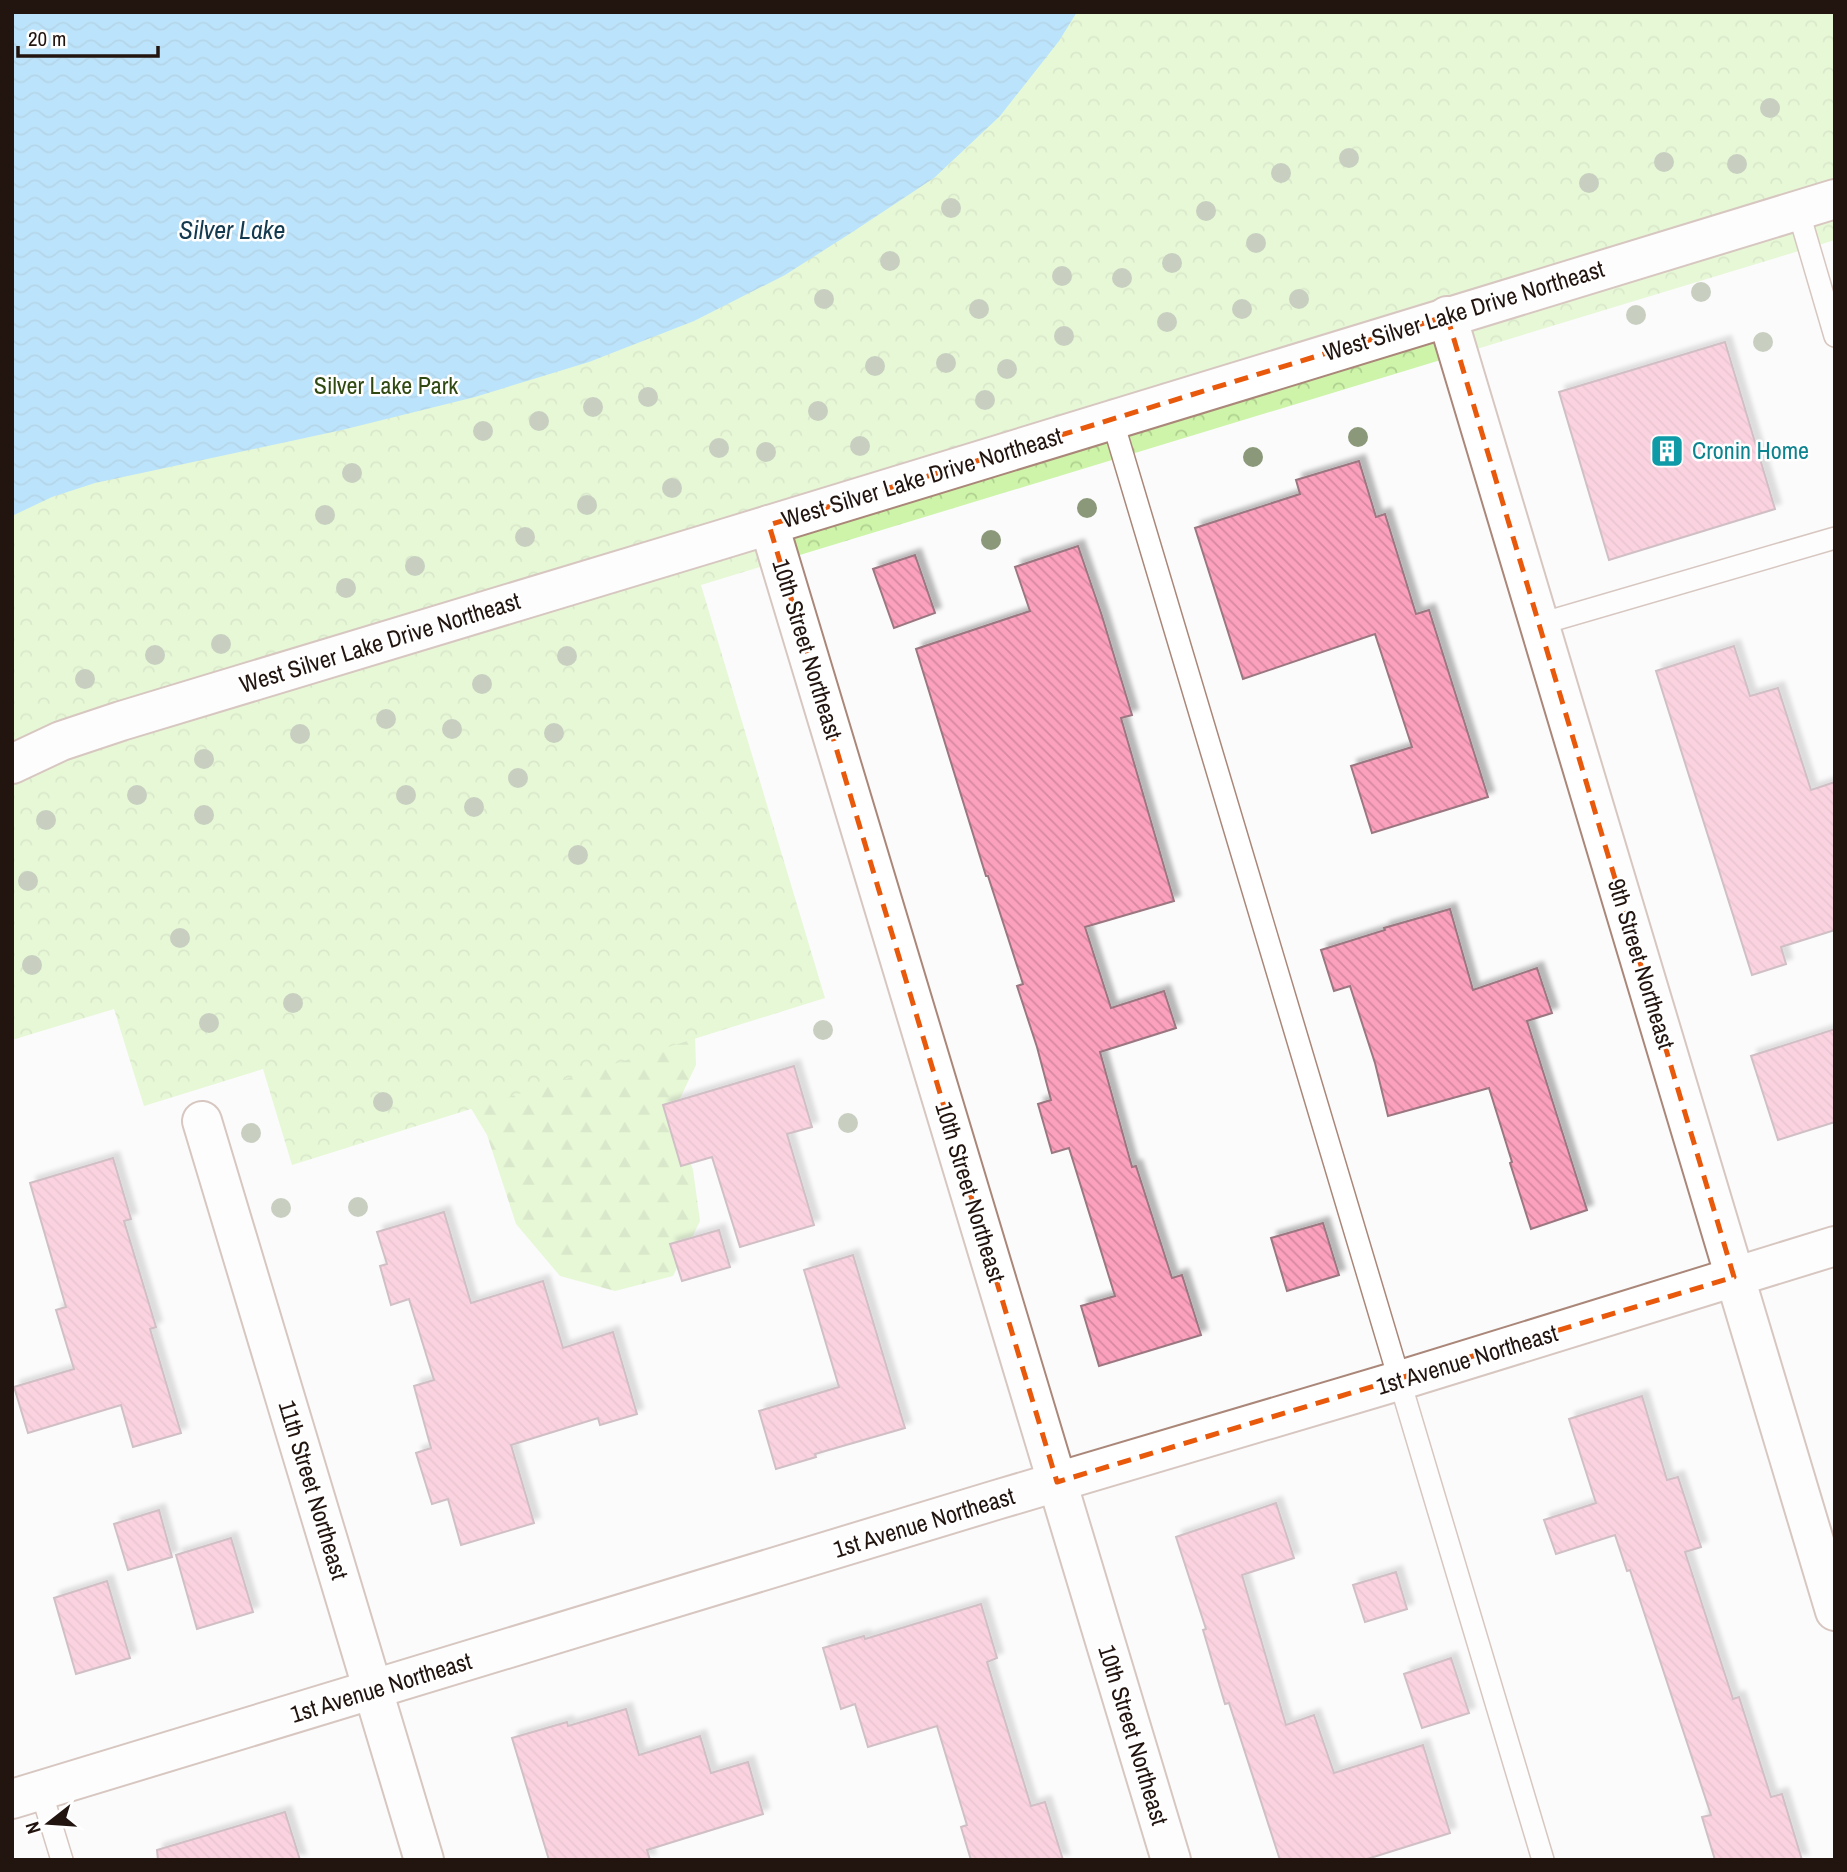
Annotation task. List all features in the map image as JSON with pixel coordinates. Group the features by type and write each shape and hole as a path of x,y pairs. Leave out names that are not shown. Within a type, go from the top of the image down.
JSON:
{"street":[{"name":"West Silver Lake Drive Northeast","path":"12,764 61,741 121,721 1835,199"},
{"name":"9th Street Northeast","path":"1447,316 1835,1611"},
{"name":"10th Street Northeast","path":"769,525 1171,1860"},
{"name":"11th Street Northeast","path":"202,1121 424,1860"},
{"name":"1st Avenue Northeast","path":"27,1795 1401,1380 1835,1246"}],"lane":[{"path":"1798,210 1835,336"},
{"path":"1112,419 1543,1860"},
{"path":"1540,624 1835,538"},
{"path":"27,1795 62,1860"}],"highlighted area":[{"path":"1447,316 1734,1277 1057,1482 769,525"}],"green space":[{"name":"Silver Lake Park","path":"12,12 1835,12 1835,240 701,585 825,998 292,1165 263,1069 144,1106 114,1009 12,1040"},
{"path":"694,1006 696,1065 673,1113 693,1170 700,1221 673,1276 615,1291 560,1276 516,1224 487,1135 454,1080"}],"water":[{"name":"Silver Lake","path":"12,12 1077,12 1059,41 1000,116 934,178 785,275 694,321 589,362 475,397 342,430 95,483 52,497 12,516"}],"building":[{"name":"Cronin Home","path":"1725,342 1775,509 1609,560 1559,392"},
{"path":"1359,461 1376,517 1385,514 1416,614 1429,610 1488,797 1372,833 1351,766 1412,747 1375,634 1243,679 1195,528 1300,494 1296,480"},
{"path":"1078,546 1132,715 1121,718 1174,901 1085,927 1111,1008 1164,991 1176,1028 1100,1052 1132,1167 1136,1166 1172,1278 1182,1275 1201,1335 1099,1366 1081,1306 1115,1296 1069,1148 1052,1153 1038,1104 1051,1100 1017,986 1023,984 986,876 916,649 1030,611 1015,567"},
{"path":"915,555 935,613 894,628 873,569"},
{"path":"1734,646 1750,696 1778,688 1811,790 1835,782 1835,930 1781,947 1786,964 1752,975 1656,671"},
{"path":"1450,909 1473,990 1537,968 1552,1013 1527,1021 1587,1210 1531,1229 1489,1088 1388,1116 1375,1063 1350,986 1334,991 1321,950"},
{"path":"1835,1029 1835,1122 1778,1140 1751,1056"},
{"path":"794,1066 812,1127 787,1134 814,1225 740,1247 712,1157 681,1166 663,1105"},
{"path":"113,1158 131,1219 124,1221 156,1327 150,1329 181,1433 133,1447 121,1405 28,1433 14,1387 74,1369 56,1310 66,1307 30,1183"},
{"path":"444,1212 471,1303 543,1281 563,1348 613,1332 637,1414 600,1425 598,1418 511,1445 534,1523 461,1545 448,1499 432,1504 416,1453 431,1448 414,1386 434,1380 409,1299 391,1305 380,1266 387,1264 377,1232"},
{"path":"1323,1223 1339,1275 1287,1291 1271,1238"},
{"path":"719,1230 730,1267 682,1281 670,1244"},
{"path":"853,1255 905,1428 815,1454 816,1457 776,1469 759,1411 839,1387 804,1270"},
{"path":"1642,1396 1667,1480 1678,1477 1701,1547 1685,1552 1733,1699 1739,1697 1771,1797 1782,1794 1802,1860 1715,1860 1702,1817 1711,1815 1630,1570 1627,1571 1615,1535 1556,1554 1544,1520 1596,1503 1569,1419"},
{"path":"1276,1503 1294,1558 1242,1575 1286,1725 1314,1715 1334,1773 1423,1745 1450,1833 1364,1860 1280,1860 1229,1703 1225,1704 1203,1630 1206,1629 1176,1537"},
{"path":"159,1510 172,1557 128,1570 114,1524"},
{"path":"231,1538 253,1612 197,1629 176,1555"},
{"path":"1396,1572 1407,1609 1365,1622 1353,1585"},
{"path":"107,1581 130,1658 76,1674 54,1598"},
{"path":"981,1604 997,1658 987,1662 1031,1806 1045,1802 1063,1860 971,1860 961,1827 967,1825 937,1726 868,1747 855,1704 841,1709 823,1648 864,1636 865,1639"},
{"path":"1451,1658 1469,1713 1422,1728 1404,1674"},
{"path":"626,1709 639,1755 700,1736 711,1773 748,1762 763,1814 647,1850 650,1860 549,1860 512,1738 567,1722 568,1726"},
{"path":"285,1812 300,1860 158,1860 157,1850"}],"place":[{"name":"Cronin Home","path":"1667,451"}]}
